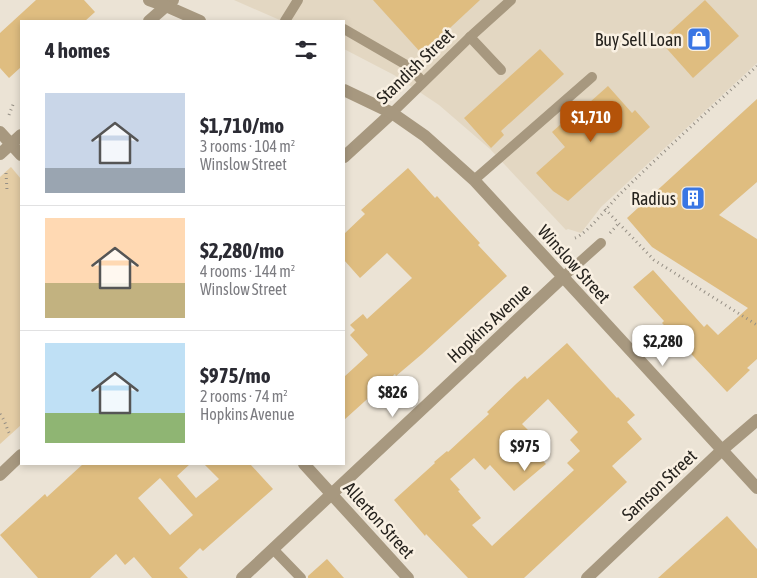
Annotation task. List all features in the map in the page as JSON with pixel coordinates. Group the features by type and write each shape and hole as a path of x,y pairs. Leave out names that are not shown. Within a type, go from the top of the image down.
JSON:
{"street":[{"path":"149,0 168,2 198,20"},
{"path":"150,20 168,2"},
{"name":"Winslow Street","path":"345,90 392,113 425,136 474,180 757,488"},
{"name":"Standish Street","path":"345,156 392,113"},
{"path":"0,132 20,154"},
{"path":"0,154 20,136"},
{"name":"Hopkins Avenue","path":"242,578 563,277"},
{"name":"Samson Street","path":"587,578 722,450 757,420"},
{"path":"0,475 20,456"},
{"name":"Allerton Street","path":"305,465 408,578"}],"lane":[{"path":"287,20 298,0"},
{"name":"Standish Street","path":"392,113 511,0"},
{"path":"345,29 408,66 423,82"},
{"path":"470,37 501,70"},
{"path":"474,180 592,77"},
{"path":"563,277 601,243"},
{"path":"274,549 300,578"}],"path":[{"path":"575,238 582,236 605,209 664,151 757,66"},
{"path":"9,115 14,102"},
{"path":"6,173 7,190"},
{"path":"605,209 654,260 757,325"},
{"path":"0,414 11,436"}],"shaded area":[{"path":"234,0 757,0 757,63 601,207 581,233 566,230 490,149 439,105 394,75 345,50 345,20 280,20"},
{"path":"11,167 20,178 20,426 0,444 0,177"}],"building":[{"path":"36,0 84,0 95,12 86,20 20,20 20,68 9,78 0,68 0,33"},
{"path":"373,0 480,0 422,54"},
{"name":"Buy Sell Loan","path":"705,0 739,36 693,78 660,41"},
{"path":"540,49 564,74 501,131 504,135 491,148 464,118"},
{"path":"608,86 632,113 635,110 650,127 568,201 553,191 536,173 565,147 552,132"},
{"name":"Radius","path":"757,99 757,182 719,215 757,239 757,359 747,368 750,370 727,392 662,323 664,321 633,287 653,270 704,327 707,324 718,335 748,308 652,247 627,218"},
{"path":"408,168 435,198 437,196 507,276 422,354 396,376 395,374 345,419 345,376 368,355 350,335 355,330 350,325 363,314 367,319 412,278 387,253 360,278 345,261 345,233 365,214 361,210"},
{"path":"567,343 635,415 627,422 642,439 612,466 627,482 524,578 468,578 426,534 425,536 394,500 489,414 487,412 516,384 525,376 527,379","holes":["548,399 578,432 570,440 580,451 567,463 574,470 492,546 472,525 481,518 450,479 474,458 485,470 490,465 514,491 546,464 524,441 532,434 522,424"]},
{"path":"82,465 189,465 177,476 196,498 219,479 205,465 251,465 273,489 203,551 200,548 179,568 188,578 152,578 134,557 125,565 116,554 90,578 38,578 0,535 45,494 47,497","holes":["160,478 193,515 170,535 138,498"]},
{"path":"727,516 757,549 757,578 658,578"},
{"path":"327,559 344,578 308,578 308,576"}],"place":[{"name":"Buy Sell Loan","path":"699,39"},
{"name":"Radius","path":"693,198"}]}
